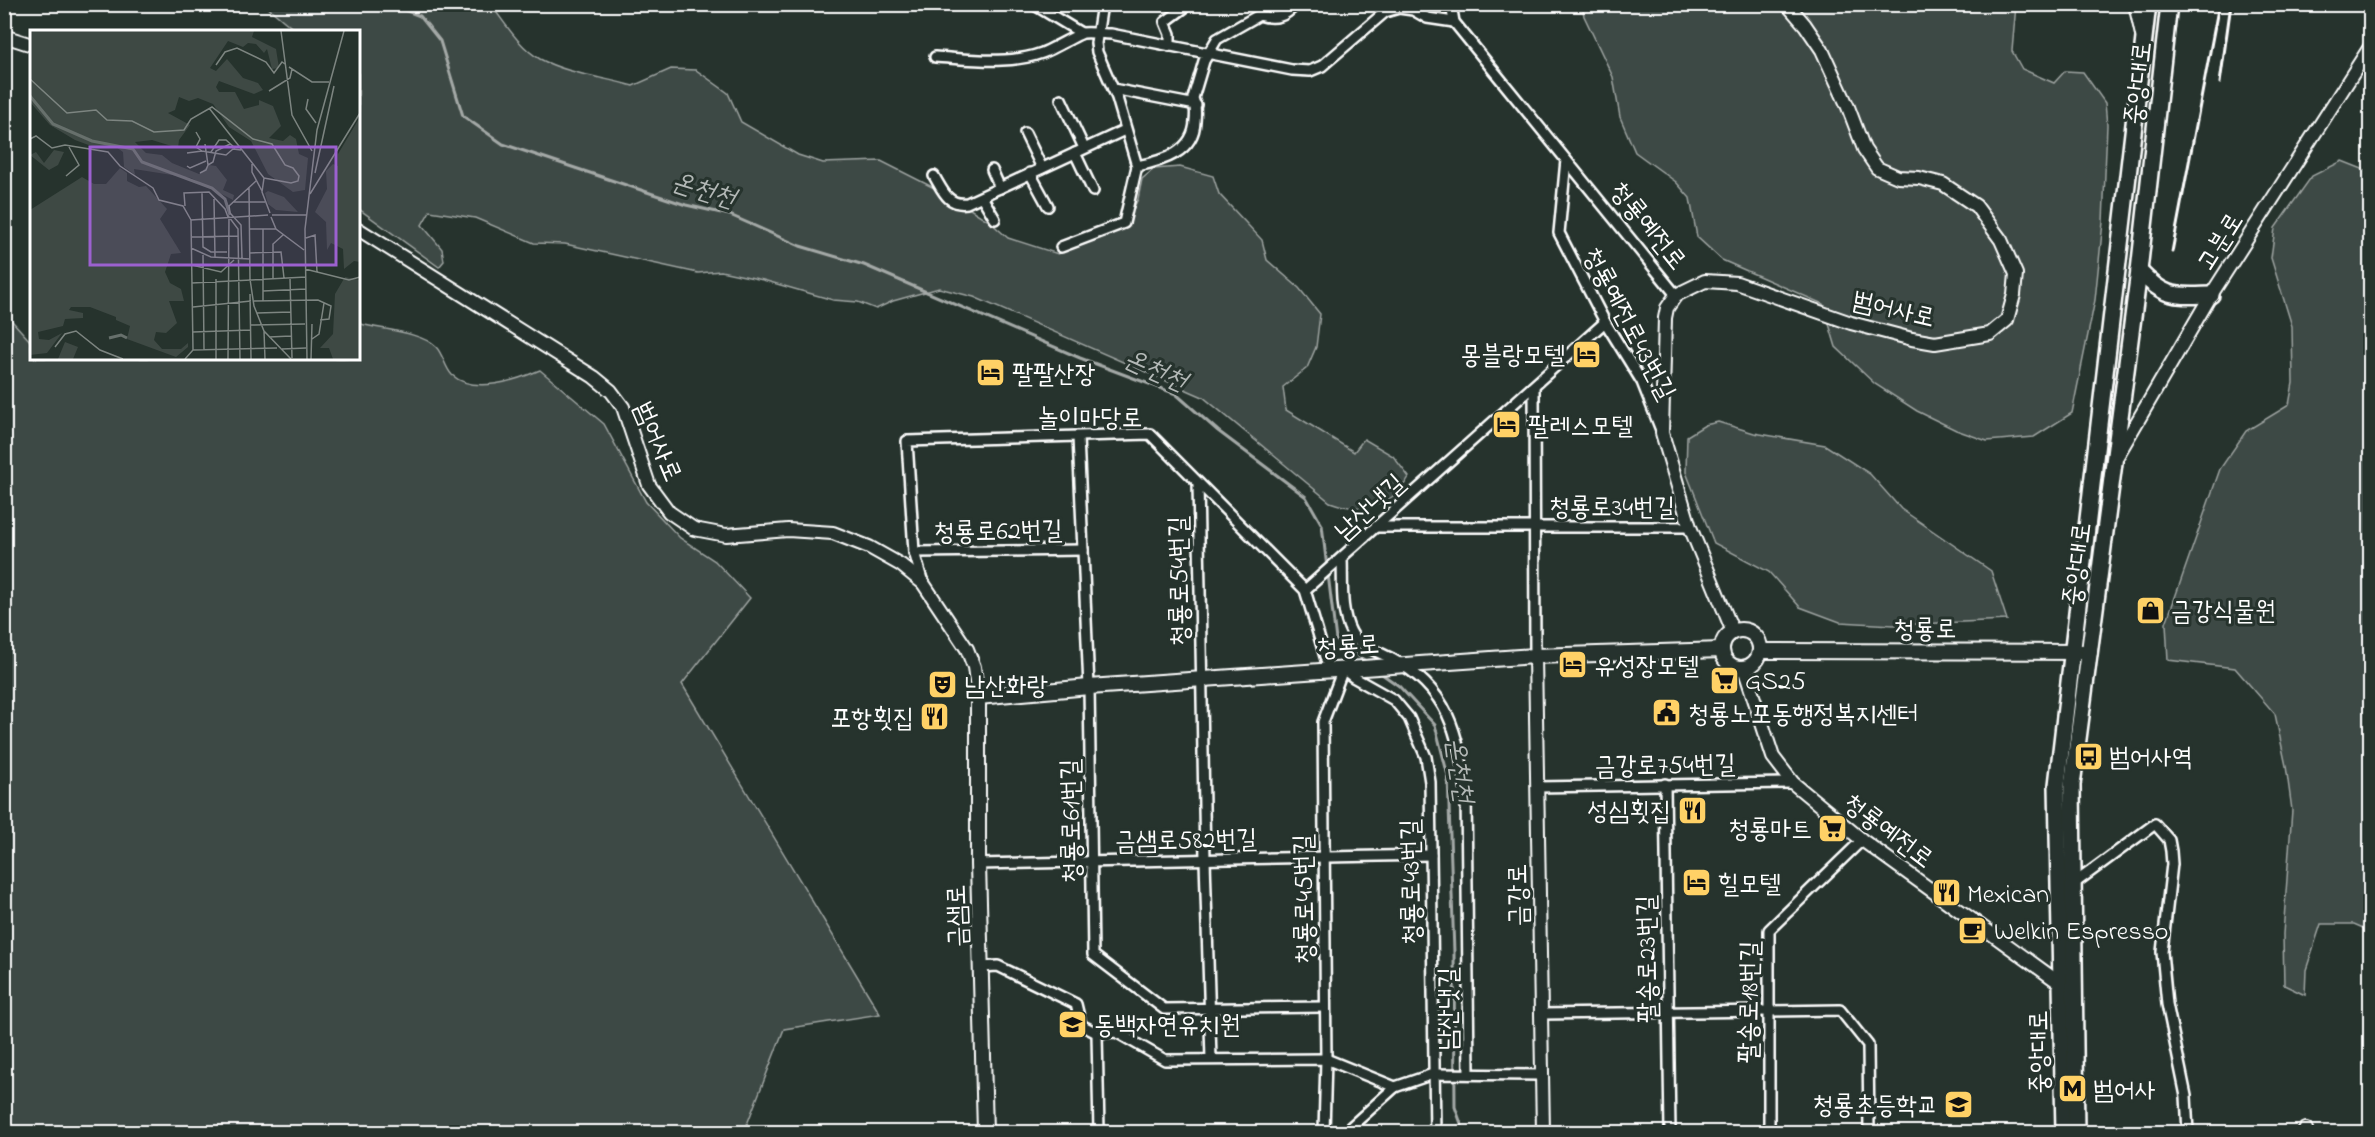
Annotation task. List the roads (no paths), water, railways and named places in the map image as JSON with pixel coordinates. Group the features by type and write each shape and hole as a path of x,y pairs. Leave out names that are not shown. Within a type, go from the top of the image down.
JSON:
{"main road":[{"path":"2136,4 2144,40"},
{"name":"중앙대로","path":"2064,1132 2057,785 2148,4"},
{"name":"중앙대로","path":"2076,1132 2072,785 2112,464 2139,272 2169,4"},
{"path":"2139,272 2163,292 2178,296 2211,295"},
{"path":"1742,630 1754,634 1760,645 1761,651 1755,662 1744,668 1732,666 1727,662 1722,650 1726,638 1734,632 1742,630"},
{"name":"청룡로","path":"978,697 1089,687 1535,656 1722,650"},
{"name":"청룡로","path":"1761,651 2090,652"},
{"name":"금샘로","path":"978,697 978,864 985,1132"}],"street":[{"path":"1033,4 1081,33 1111,34 1292,70 1310,70 1322,66 1385,12 1398,6 1413,10 1427,18 1454,22"},
{"path":"1061,247 1124,223 1137,166 1113,89 1097,52 1097,34 1102,4"},
{"path":"1170,46 1170,34 1165,22 1184,8 1185,4"},
{"path":"1137,166 1154,163 1173,155 1189,143 1195,132 1196,105 1193,98 1208,54 1217,39 1259,15 1268,18 1288,14 1296,4"},
{"name":"청룡예전로","path":"1451,4 1454,22 1676,295 1667,308 1665,318 1662,433 1690,527 1734,632"},
{"name":"범어사로","path":"1676,295 1705,281 1737,283 1851,323 1935,343 1990,334 2007,320 2014,295 2016,274 2001,240 1976,206 1943,184 1919,178 1898,177 1877,168 1864,149 1848,106 1822,50 1787,4"},
{"path":"934,57 972,60 1040,54 1081,33"},
{"path":"4,36 30,44"},
{"name":"고분로","path":"2112,464 2211,295 2370,47"},
{"path":"1113,89 1196,105"},
{"path":"1061,99 1093,191"},
{"path":"934,176 950,202 958,205 982,197 1125,130"},
{"path":"1025,133 1042,168"},
{"name":"청룡예전로43번길","path":"1566,160 1559,233 1605,322 1642,382 1662,433"},
{"path":"992,170 1000,188"},
{"path":"1030,173 1048,206"},
{"path":"982,197 995,219"},
{"name":"범어사로","path":"360,230 594,377 610,391 623,407 649,485 669,512 694,529 726,534 788,530 833,533 869,547 901,565 923,583 967,649 974,667 978,697"},
{"name":"남산냇길","path":"1466,1074 1466,792 1460,751 1447,713 1428,684 1414,671 1361,644 1351,633 1344,608 1342,559 1605,322"},
{"name":"청룡로34번길","path":"1534,387 1535,656"},
{"name":"놀이마당로","path":"923,583 914,552 907,441 1150,434 1305,590 1329,670"},
{"name":"청룡로62번길","path":"1078,437 1089,687"},
{"name":"청룡로54번길","path":"1198,483 1211,1059"},
{"name":"청룡로34번길","path":"1377,527 1690,527"},
{"name":"청룡로62번길","path":"914,552 1083,550"},
{"path":"1305,590 1342,559"},
{"name":"금강로","path":"1535,656 1543,1132"},
{"name":"청룡예전로","path":"1744,668 1773,757 1793,783 1862,840 2061,984"},
{"name":"청룡로43번길","path":"1344,669 1353,677 1394,700 1409,718 1419,736 1426,758 1430,782 1438,1074 1435,1132"},
{"name":"청룡로45번길","path":"1324,1132 1326,1059 1323,722 1344,669"},
{"name":"청룡로61번길","path":"1089,687 1093,955 1164,1009 1209,1009"},
{"name":"금강로754번길","path":"1537,786 1793,783"},
{"name":"팔송로23번길","path":"1665,784 1670,1132"},
{"path":"2072,885 2155,824 2169,840 2172,864 2162,952 2167,1004 2187,1096 2188,1132"},
{"name":"팔송로18번길","path":"1769,1132 1767,1011 1769,930 1862,840"},
{"name":"금샘로582번길","path":"978,864 1431,855"},
{"path":"981,967 998,966 1076,1005 1081,1025 1097,1033 1116,1032 1165,1060 1326,1059 1395,1087"},
{"path":"1209,1009 1325,1007"},
{"path":"1541,1014 1840,1010 1868,1045 1869,1132"},
{"path":"1097,1033 1099,1132"},
{"path":"1344,1132 1395,1087 1438,1074 1542,1075"},
{"path":"1435,1120 1442,1132"}],"waterway":[{"name":"온천천","path":"389,4 420,16 440,41 463,116 503,144 686,205 730,215 800,246 864,265 1080,358 1176,394 1218,431 1306,497 1322,525 1327,568"},
{"name":"온천천","path":"1328,574 1336,640 1367,662"},
{"name":"온천천","path":"1379,672 1399,686 1435,725 1448,776 1454,953 1455,1107 1464,1132"}],"railway":[{"path":"2172,252 2219,4"},
{"path":"2220,83 2231,4"}],"place":[{"name":"몽블랑모텔","path":"1586,354"},
{"name":"팔팔산장","path":"991,373"},
{"name":"팔레스모텔","path":"1507,425"},
{"name":"금강식물원","path":"2150,610"},
{"name":"유성장모텔","path":"1573,665"},
{"name":"GS25","path":"1724,680"},
{"name":"남산화랑","path":"943,685"},
{"name":"청룡노포동행정복지센터","path":"1667,713"},
{"name":"포항횟집","path":"935,717"},
{"name":"범어사역","path":"2088,756"},
{"name":"성심횟집","path":"1692,810"},
{"name":"청룡마트","path":"1833,828"},
{"name":"힐모텔","path":"1697,883"},
{"name":"Mexican","path":"1946,893"},
{"name":"Welkin Espresso","path":"1973,930"},
{"name":"동백자연유치원","path":"1073,1024"},
{"name":"범어사","path":"2072,1089"},
{"name":"청룡초등학교","path":"1959,1104"}]}
